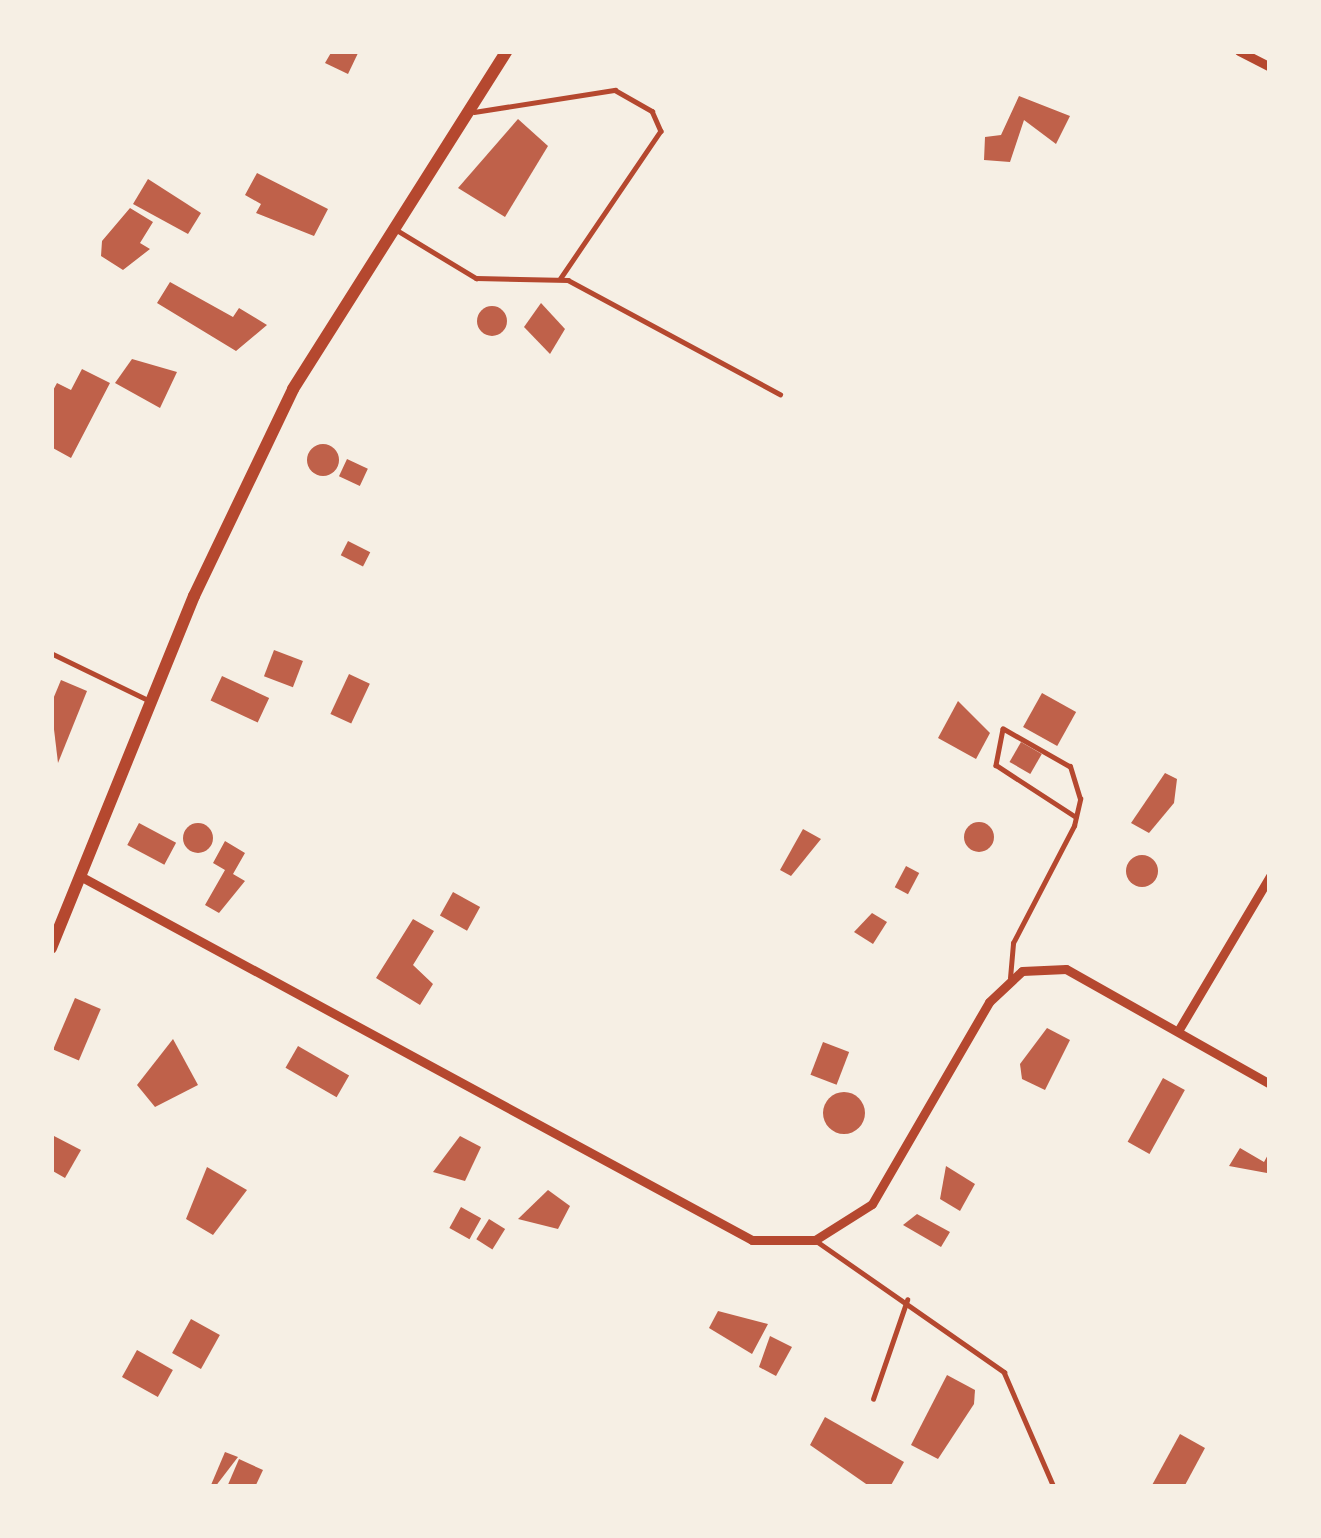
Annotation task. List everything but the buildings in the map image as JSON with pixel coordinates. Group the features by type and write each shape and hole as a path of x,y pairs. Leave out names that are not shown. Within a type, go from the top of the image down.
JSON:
{"street":[{"path":"51,948 152,701 293,389 508,51"},
{"path":"1239,51 1270,67"},
{"path":"80,876 713,1226 752,1240 814,1240 883,1192 1010,978 1066,969 1270,1084"},
{"path":"1178,1031 1270,876"}],"lane":[{"path":"469,112 616,90 652,111 661,131 559,280"},
{"path":"395,229 476,278 559,280 780,394"},
{"path":"51,652 152,701"},
{"path":"1010,978 1013,943 1076,817 1070,767 1003,729 996,765 1076,817"},
{"path":"814,1240 907,1300 1018,1390 1054,1487"},
{"path":"873,1399 907,1300"}]}
